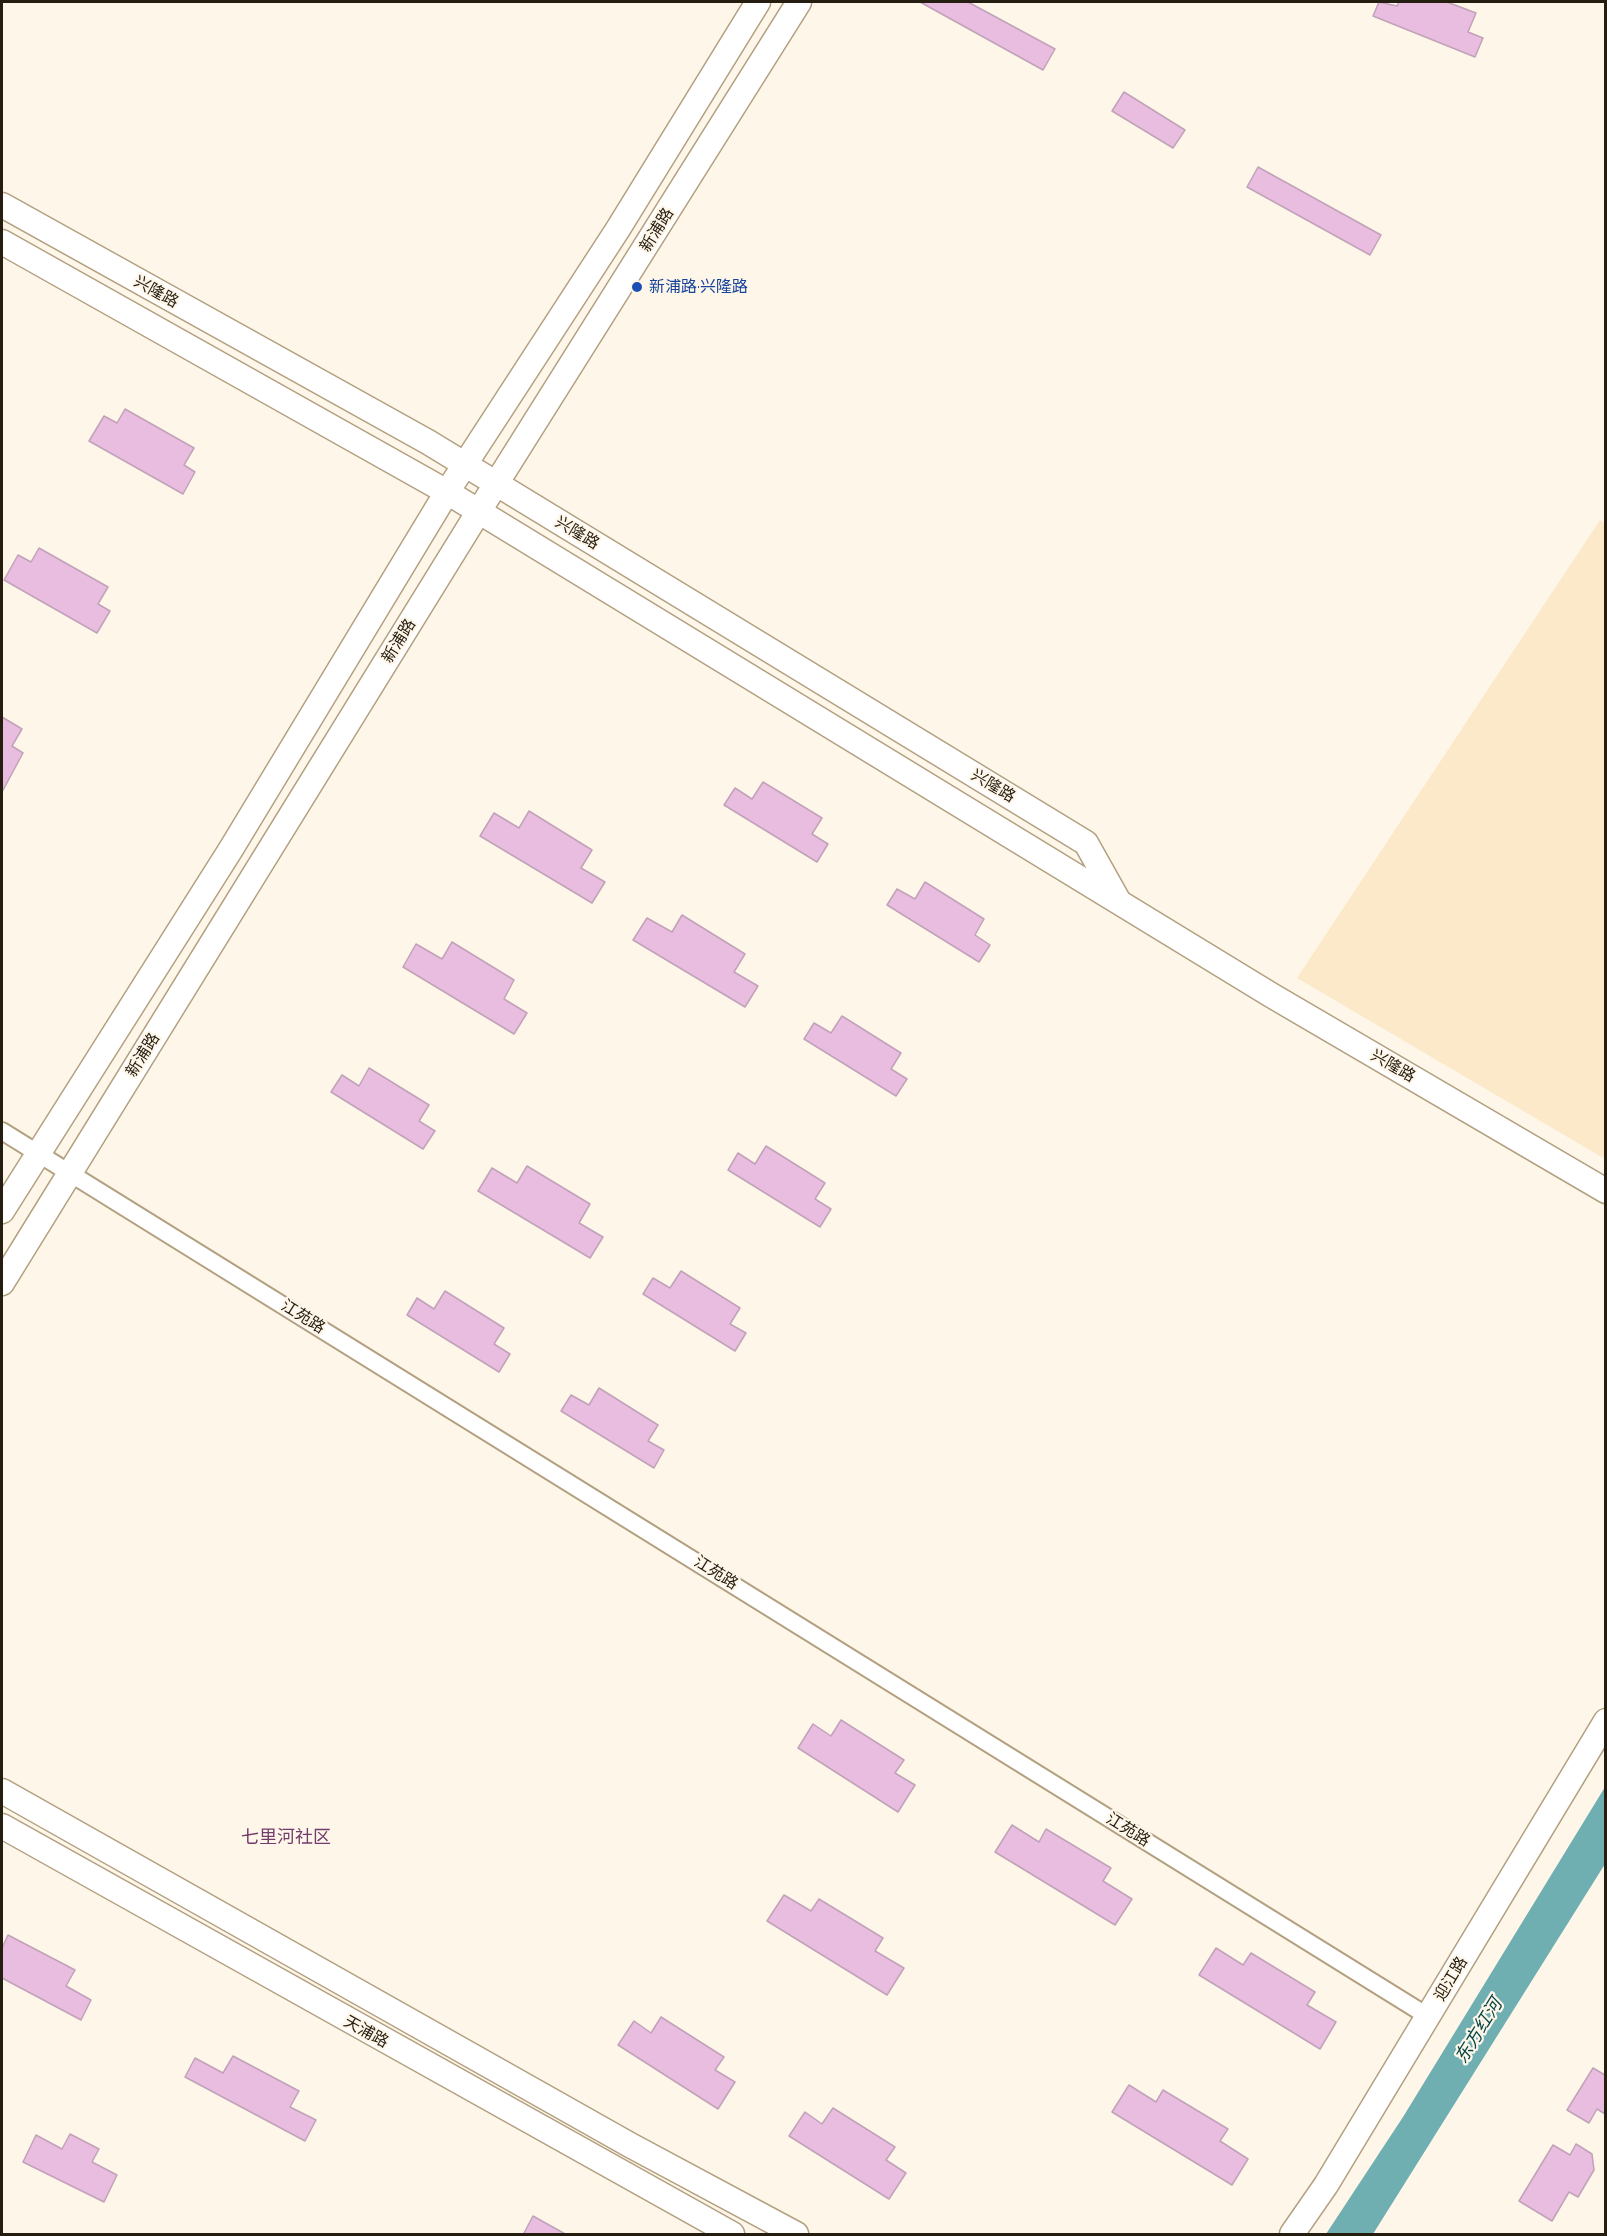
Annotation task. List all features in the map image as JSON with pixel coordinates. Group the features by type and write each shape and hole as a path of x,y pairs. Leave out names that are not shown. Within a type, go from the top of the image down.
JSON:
{"main road":[{"name":"新浦路","path":"2,1211 231,849 447,492 618,229 758,2"},
{"name":"新浦路","path":"2,1283 479,511 799,2"},
{"name":"兴隆路","path":"2,205 465,465 1086,843 1120,902"},
{"name":"兴隆路","path":"2,242 447,492 1270,995 1605,1191"},
{"name":"迎江路","path":"1292,2235 1326,2185 1429,2017 1605,1721"},
{"path":"2,1791 630,2145 796,2235"},
{"name":"天浦路","path":"2,1826 732,2235"}],"street":[{"name":"江苑路","path":"2,1131 1429,2017"}],"shaded area":[{"path":"1600,520 1606,524 1605,1159 1297,978"}],"water":[{"name":"东方红河","path":"1605,1787 1605,1864 1373,2234 1326,2234 1403,2117"}],"building":[{"path":"920,2 968,2 1055,49 1043,70"},
{"path":"1379,2 1397,6 1399,2 1447,2 1476,13 1468,32 1483,38 1475,57 1373,16"},
{"path":"1124,92 1185,130 1173,148 1112,111"},
{"path":"1258,167 1381,235 1370,255 1247,187"},
{"path":"125,409 194,448 184,465 195,472 183,494 89,441 104,416 117,423"},
{"path":"39,548 108,587 98,604 110,611 97,633 4,580 18,555 31,562"},
{"path":"2,717 22,729 12,746 23,753 2,792"},
{"path":"763,782 822,818 812,834 828,844 817,862 724,805 735,788 752,799"},
{"path":"529,811 592,850 581,868 605,882 592,903 480,836 494,813 519,828"},
{"path":"925,882 984,919 975,935 990,945 979,962 887,905 897,889 915,899"},
{"path":"682,915 745,954 734,972 758,986 745,1007 633,940 647,918 672,932"},
{"path":"452,942 514,980 504,999 527,1013 514,1034 403,967 416,944 442,959"},
{"path":"842,1016 901,1053 891,1069 907,1079 896,1096 804,1039 814,1023 831,1033"},
{"path":"369,1068 429,1105 419,1121 435,1131 423,1149 331,1092 342,1075 359,1086"},
{"path":"766,1146 825,1183 815,1199 831,1209 820,1227 728,1170 738,1153 755,1164"},
{"path":"527,1166 590,1204 579,1223 603,1237 590,1258 478,1191 492,1168 517,1183"},
{"path":"681,1271 740,1308 730,1324 746,1333 735,1351 643,1294 653,1278 670,1288"},
{"path":"445,1291 504,1328 494,1344 510,1354 499,1372 407,1315 417,1298 434,1309"},
{"path":"599,1388 658,1425 648,1441 664,1450 654,1468 561,1411 571,1395 589,1405"},
{"path":"841,1720 904,1760 895,1773 915,1785 898,1812 798,1748 813,1724 831,1736"},
{"path":"1012,1825 1039,1842 1046,1829 1111,1868 1103,1881 1132,1899 1115,1925 995,1852"},
{"path":"784,1895 811,1911 819,1899 883,1938 875,1951 904,1968 887,1995 767,1921"},
{"path":"8,1935 75,1970 66,1986 91,2000 81,2020 2,1978 2,1948"},
{"path":"1216,1948 1243,1965 1251,1953 1315,1992 1307,2005 1336,2022 1320,2049 1199,1975"},
{"path":"661,2017 724,2057 715,2070 735,2082 718,2109 618,2045 634,2021 651,2033"},
{"path":"233,2056 299,2091 290,2107 316,2120 305,2141 185,2077 195,2058 223,2073"},
{"path":"1593,2068 1605,2075 1605,2114 1597,2109 1589,2123 1567,2110"},
{"path":"1129,2085 1156,2102 1163,2090 1228,2129 1220,2141 1248,2159 1232,2185 1112,2112"},
{"path":"833,2108 895,2147 886,2160 906,2173 889,2199 789,2136 805,2112 822,2124"},
{"path":"70,2134 99,2149 92,2162 117,2175 104,2202 23,2162 36,2135 62,2149"},
{"path":"1576,2144 1592,2154 1594,2170 1578,2197 1569,2192 1552,2221 1519,2201 1553,2145 1570,2155"},
{"path":"533,2216 567,2235 523,2235"}],"place":[{"name":"新浦路·兴隆路","path":"637,287"}],"district":[{"name":"七里河社区","path":"286,1838"}]}
